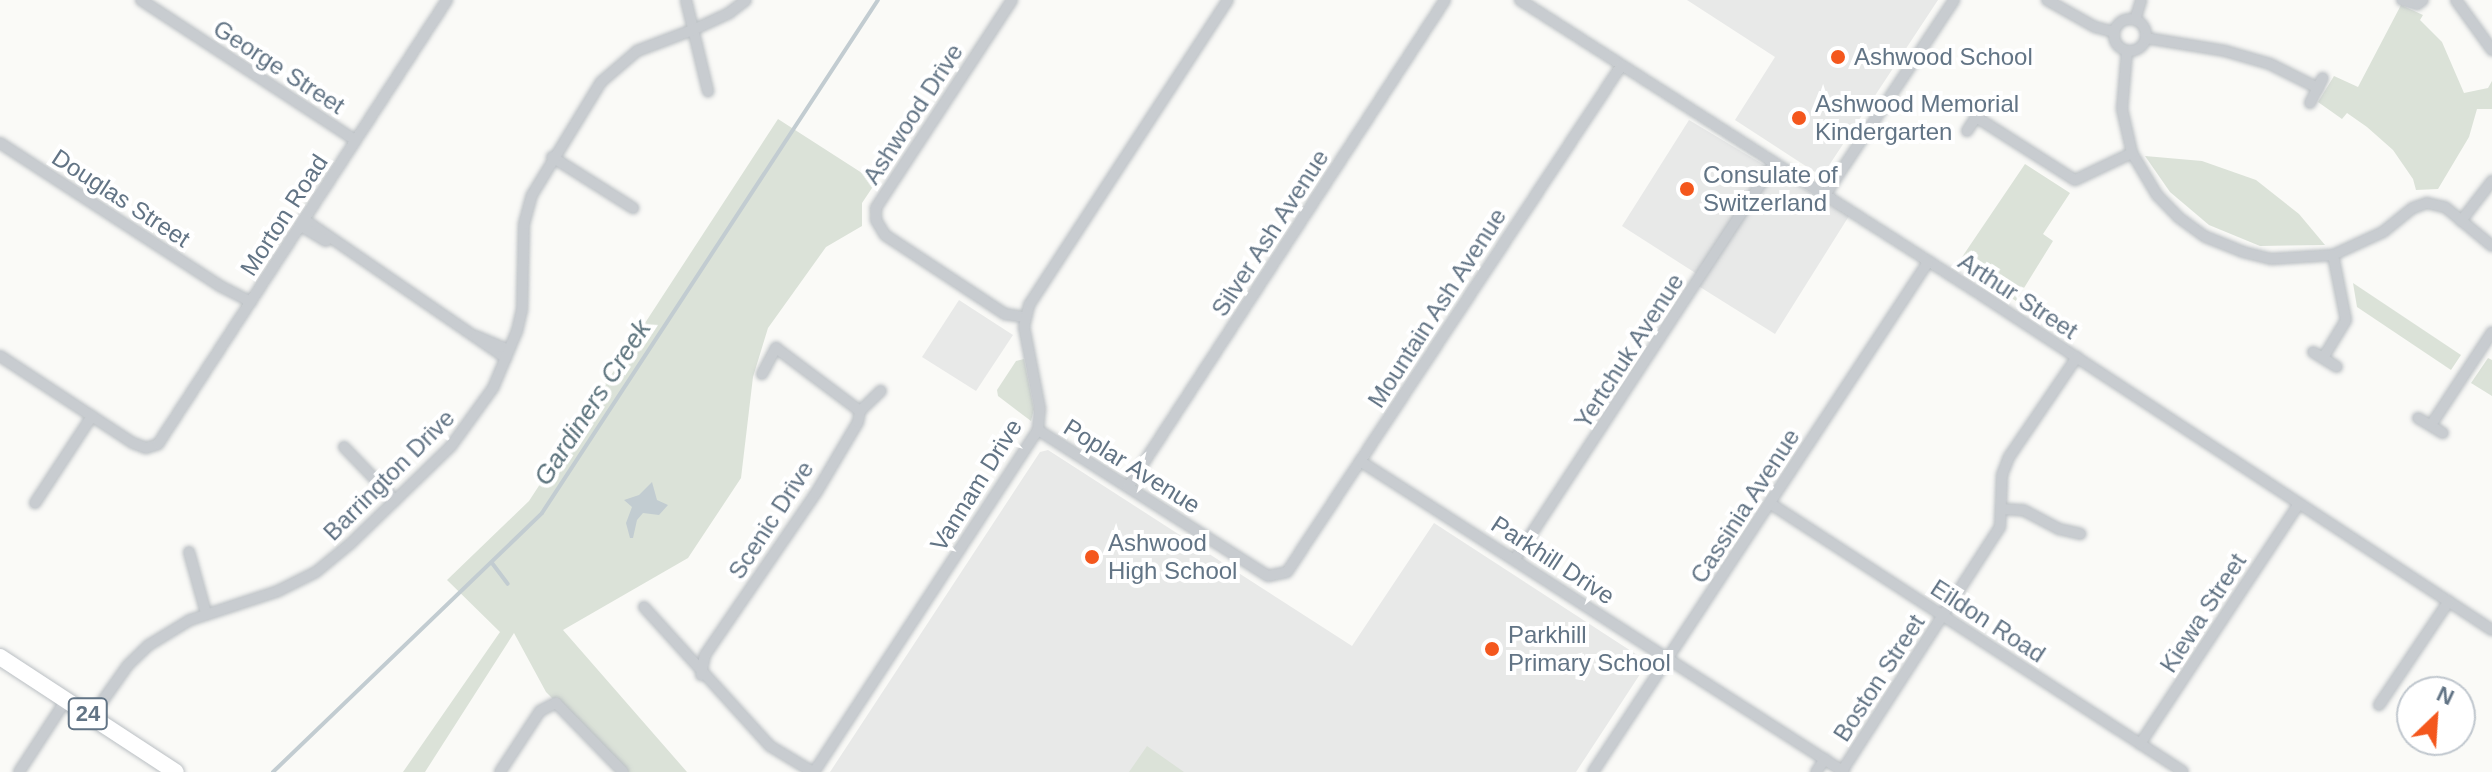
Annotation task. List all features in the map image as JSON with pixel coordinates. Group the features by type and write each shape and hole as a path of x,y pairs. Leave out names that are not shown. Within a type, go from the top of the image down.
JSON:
{"main road":[{"name":"24","path":"0,657 176,772"}],"street":[{"name":"George Street","path":"141,0 355,140"},
{"name":"Morton Road","path":"92,416 133,443 151,447 164,437 447,0"},
{"path":"686,0 708,91"},
{"name":"Barrington Drive","path":"92,716 138,654 175,628 206,613 278,591 316,572 460,435 493,388 522,310 524,224 532,195 552,157 601,82 637,51 695,29 729,13 746,0"},
{"name":"Ashwood Drive","path":"1012,0 876,208 876,220 885,235 1005,314 1025,317"},
{"path":"1025,317 1029,305 1228,0"},
{"name":"Silver Ash Avenue","path":"1128,487 1445,0"},
{"name":"Arthur Street","path":"1520,0 2077,357 2492,630"},
{"path":"1825,195 1954,0"},
{"path":"2047,0 2070,15 2114,32"},
{"path":"2135,20 2141,0"},
{"path":"2402,0 2417,4 2423,0"},
{"path":"2456,0 2492,50"},
{"path":"2135,20 2144,27 2146,38 2139,49 2127,51 2117,44 2114,32 2122,21 2135,20"},
{"path":"2146,38 2225,51 2320,83 2310,103"},
{"path":"2127,51 2122,109 2132,153 2157,195 2178,217 2206,237 2271,259 2333,255 2383,232 2419,205 2445,207 2492,246"},
{"name":"Mountain Ash Avenue","path":"1287,572 1621,66"},
{"path":"1967,131 1983,106"},
{"path":"1976,117 2075,180 2132,153"},
{"name":"Douglas Street","path":"0,143 249,305"},
{"path":"552,157 633,208"},
{"name":"Yertchuk Avenue","path":"1515,559 1774,163"},
{"path":"2461,221 2492,181"},
{"path":"303,223 471,334 508,354"},
{"path":"2333,255 2346,320 2318,355 2337,367"},
{"name":"Cassinia Avenue","path":"1593,772 1928,262"},
{"name":"Vannam Drive","path":"813,772 1038,430 1040,409 1025,317"},
{"path":"2431,425 2492,332"},
{"path":"762,374 776,348 860,411"},
{"path":"0,356 92,416 35,503"},
{"name":"Boston Street","path":"1843,771 2000,527 2002,475 2009,457 2077,357"},
{"name":"Scenic Drive","path":"701,675 705,655 816,493 858,422 860,411 881,391"},
{"path":"2418,418 2443,433"},
{"name":"Poplar Avenue","path":"1038,430 1268,576 1287,572"},
{"path":"344,447 395,500"},
{"name":"Parkhill Drive","path":"1360,461 1843,771"},
{"name":"Eildon Road","path":"1771,504 2183,772"},
{"name":"Kiewa Street","path":"2140,744 2299,504"},
{"path":"2001,509 2023,510 2059,529 2080,534"},
{"path":"189,552 206,613"},
{"path":"2379,705 2449,601"},
{"path":"644,607 701,675 770,746 813,772"},
{"path":"19,772 66,700"},
{"path":"500,772 540,711 556,703 623,772"},
{"path":"1816,772 1825,759"}],"shaded area":[{"name":"Ashwood School","path":"1687,0 1938,0 1826,170 1818,174 1735,120 1775,57"},
{"path":"2401,5 2423,15 2420,20 2442,42 2464,93 2488,88 2492,81 2492,109 2477,109 2469,137 2438,189 2416,190 2413,179 2393,150 2347,113 2342,119 2318,102 2334,76 2358,87"},
{"path":"778,119 876,182 862,203 862,226 826,247 768,328 753,377 741,478 688,558 563,630 687,772 626,772 546,692 514,633 425,772 403,772 500,632 447,580 529,501"},
{"path":"1689,120 1849,216 1775,334 1692,282 1697,274 1622,226"},
{"path":"2145,156 2202,161 2256,180 2299,214 2325,245 2260,246 2209,225 2170,192"},
{"path":"2025,164 2070,193 2043,234 2053,241 2016,301 1958,263"},
{"path":"2353,283 2461,355 2451,370 2357,307"},
{"path":"959,300 1013,335 976,391 922,357"},
{"path":"2488,358 2492,360 2492,396 2471,383"},
{"path":"1024,359 1034,409 1031,421 998,396 997,390 1016,361"},
{"name":"Ashwood High School","path":"1048,450 1352,646 1434,523 1648,662 1576,772 830,772 1040,452"},
{"path":"652,482 657,500 668,505 659,515 643,513 637,520 633,538 630,538 626,523 632,507 624,500 639,495"},
{"path":"1147,746 1184,772 1129,772"}],"waterway":[{"name":"Gardiners Creek","path":"273,772 542,513 878,0"},
{"path":"492,563 508,584"}],"place":[{"name":"Ashwood School","path":"1838,57"},
{"name":"Ashwood Memorial Kindergarten","path":"1799,118"},
{"name":"Consulate of Switzerland","path":"1687,189"},
{"name":"Ashwood High School","path":"1092,557"},
{"name":"Parkhill Primary School","path":"1492,649"}]}
